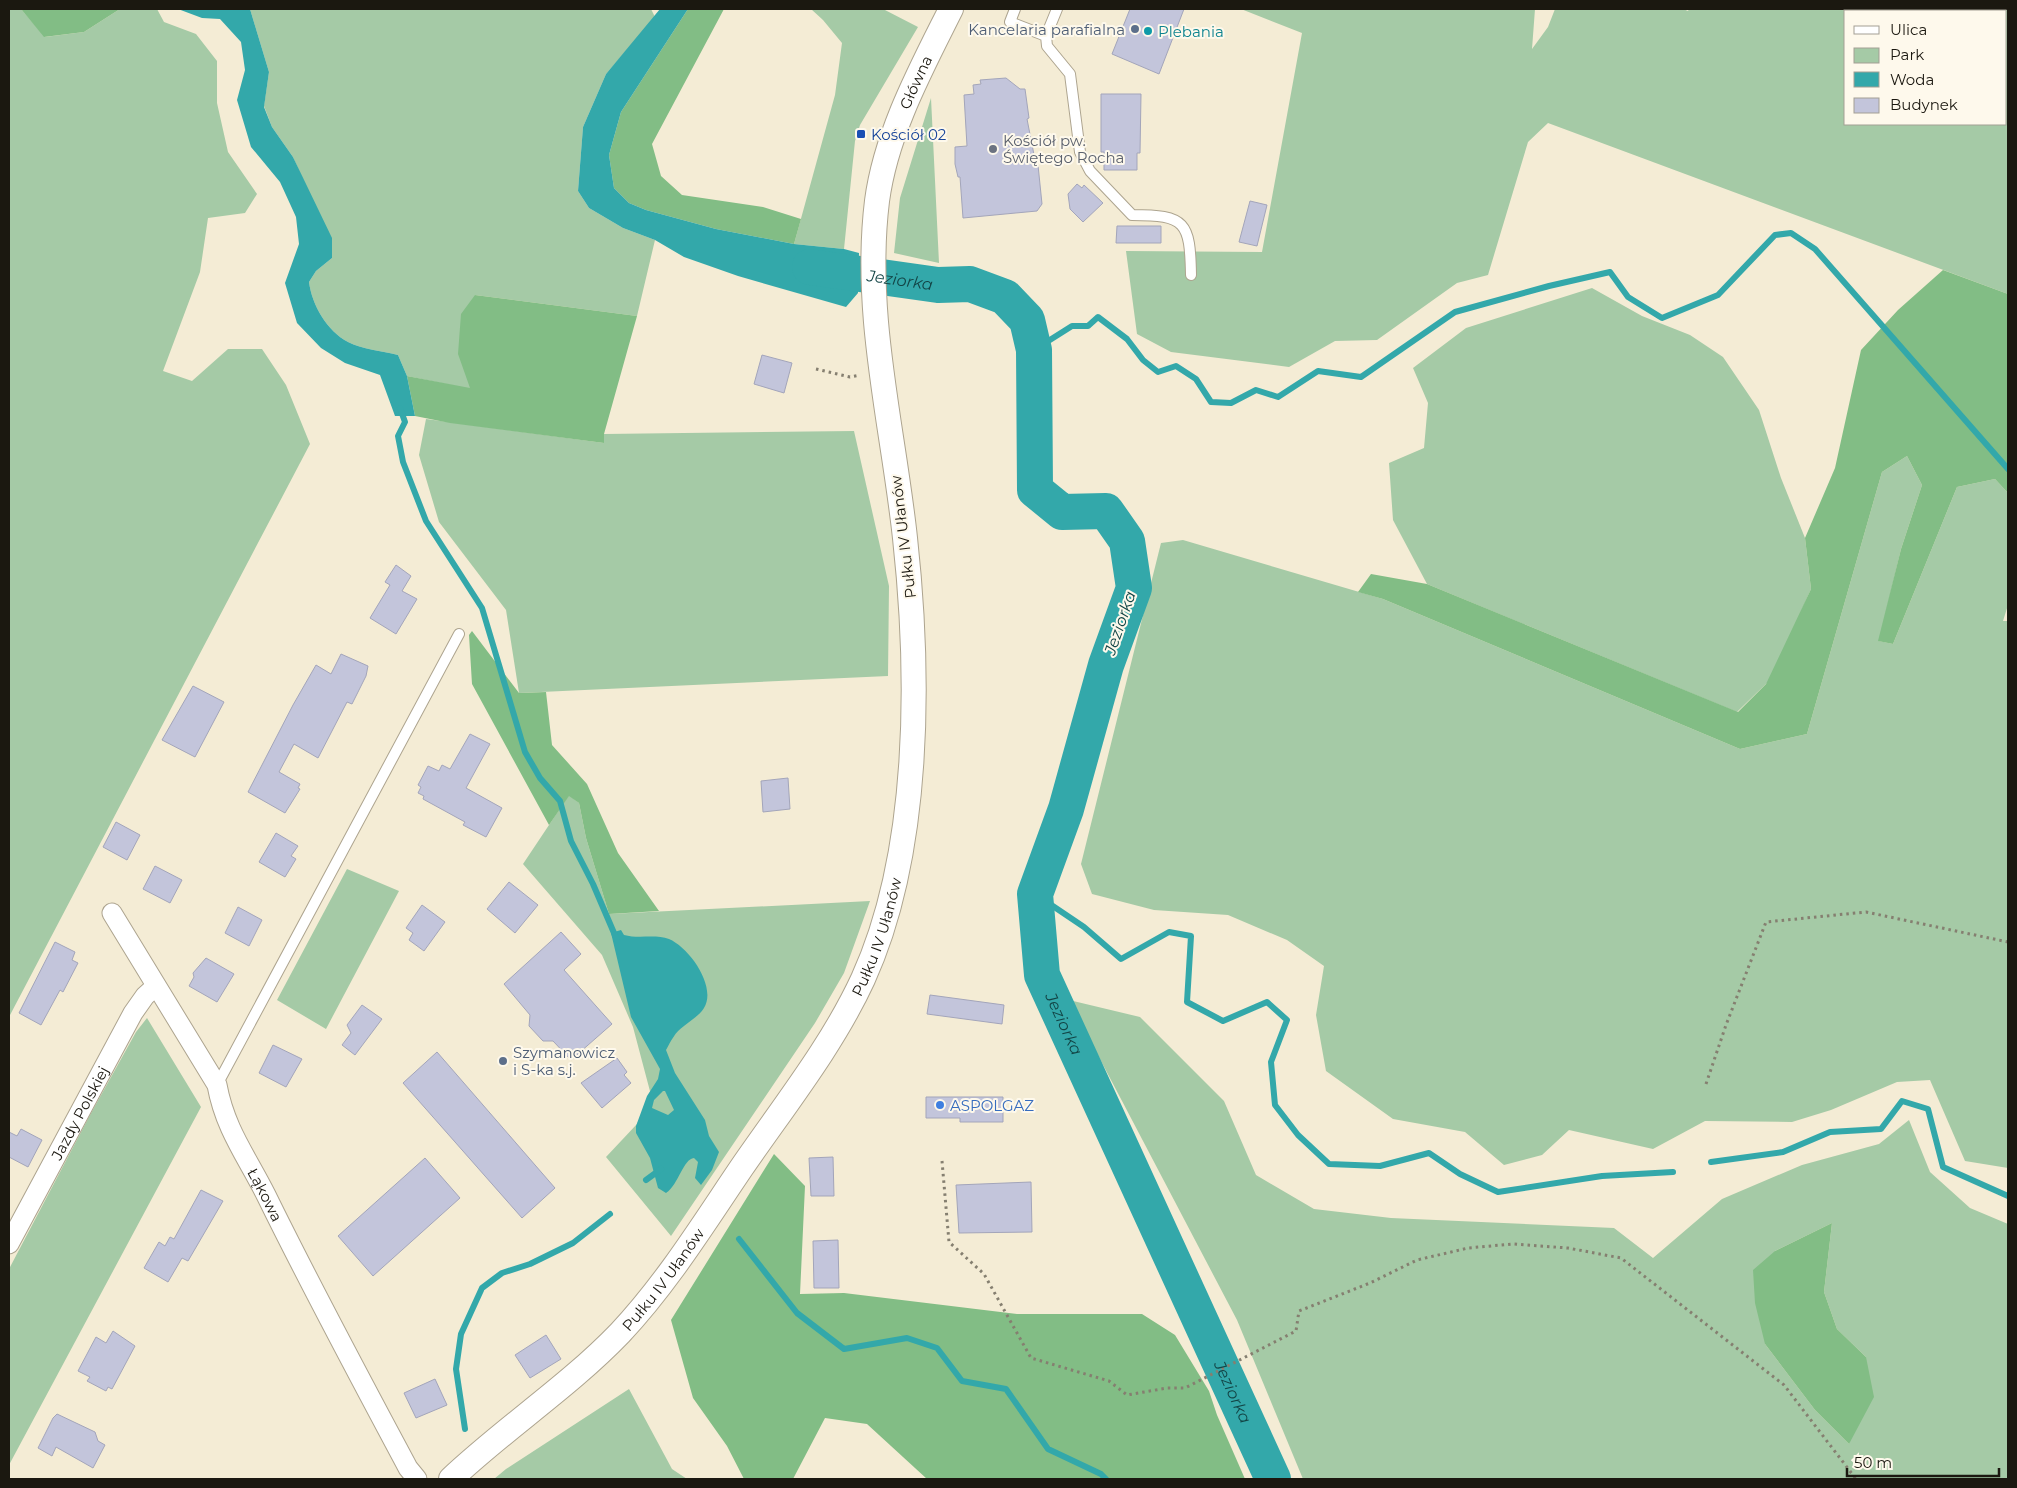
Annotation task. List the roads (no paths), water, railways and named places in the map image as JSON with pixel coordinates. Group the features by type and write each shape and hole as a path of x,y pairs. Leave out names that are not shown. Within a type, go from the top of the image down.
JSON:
{"street":[{"name":"Główna","path":"874,246 877,199 889,149 905,106 951,9"},
{"name":"Pułku IV Ułanów","path":"451,1479 588,1365 645,1305 832,1036 862,981 874,953 891,895 903,834 908,797 914,669 913,622 905,537 875,325 874,246"},
{"name":"Łąkowa","path":"112,913 217,1085 221,1109 234,1139 263,1190 408,1468 417,1479"},
{"name":"Jazdy Polskiej","path":"9,1244 133,1013 145,996 156,986"}],"lane":[{"path":"1015,9 1010,22 1046,36"},
{"path":"1057,9 1046,36 1047,46 1070,74 1080,152 1090,170 1132,215 1163,215 1182,223 1190,240 1190,275"},
{"path":"217,1085 459,634"}],"water":[{"path":"178,9 250,9 269,72 264,107 272,127 293,157 332,238 332,258 316,271 309,282 313,300 327,324 340,337 359,346 398,355 407,376 415,416 395,416 380,375 345,363 321,348 297,323 285,283 299,244 296,217 280,182 251,147 237,100 245,70 241,42 220,19 202,18"},
{"path":"660,9 688,9 621,112 609,155 614,188 629,203 646,210 716,229 794,244 844,249 859,253 858,293 846,307 738,276 684,257 655,240 623,228 589,208 578,191 583,127 606,74"},
{"path":"621,930 624,935 629,936 669,939 693,959 704,979 707,999 704,1008 678,1031 666,1050 675,1073 705,1120 709,1136 719,1152 712,1170 701,1185 695,1178 698,1162 694,1158 690,1159 666,1193 658,1188 650,1158 636,1133 636,1126 647,1096 658,1079 660,1069 631,1017 611,933","holes":["665,1091 674,1110 668,1115 652,1108 654,1100"]}],"waterway":[{"path":"1034,350 1072,326 1088,326 1098,317 1127,339 1143,360 1158,372 1176,366 1196,379 1211,402 1231,403 1256,390 1278,397 1318,371 1361,377 1455,312 1549,286 1610,272 1628,297 1662,318 1718,295 1775,235 1791,233 1815,249 2008,469"},
{"name":"Jeziorka","path":"810,267 938,285 970,284 1005,297 1027,320 1034,350 1035,490 1062,512 1106,511 1127,541 1134,588 1106,665 1066,809 1035,894 1042,975 1273,1479"},
{"path":"400,408 405,422 398,436 403,462 426,521 482,608 525,752 540,778 560,801 571,841 593,884 617,940"},
{"path":"1035,894 1084,927 1121,959 1169,932 1191,936 1187,1002 1223,1021 1267,1002 1287,1020 1271,1062 1275,1105 1298,1135 1329,1164 1380,1166 1429,1153 1460,1174 1498,1192 1602,1176 1673,1172"},
{"path":"1711,1162 1783,1152 1830,1132 1881,1129 1902,1101 1928,1109 1943,1167 2008,1196"},
{"path":"646,1180 661,1169"},
{"path":"465,1429 456,1369 461,1334 482,1288 502,1273 530,1264 573,1243 610,1214"},
{"path":"739,1239 797,1313 844,1349 907,1338 937,1348 962,1381 1006,1389 1048,1449 1101,1474 1106,1479"}],"place":[{"name":"Kancelaria parafialna","path":"1135,29"},
{"name":"Plebania","path":"1148,31"},
{"name":"Kościół 02","path":"861,134"},
{"name":"Kościół pw. Świętego Rocha","path":"993,149"},
{"name":"Szymanowicz i S-ka s.j.","path":"503,1061"},
{"name":"ASPOLGAZ","path":"940,1105"}]}
